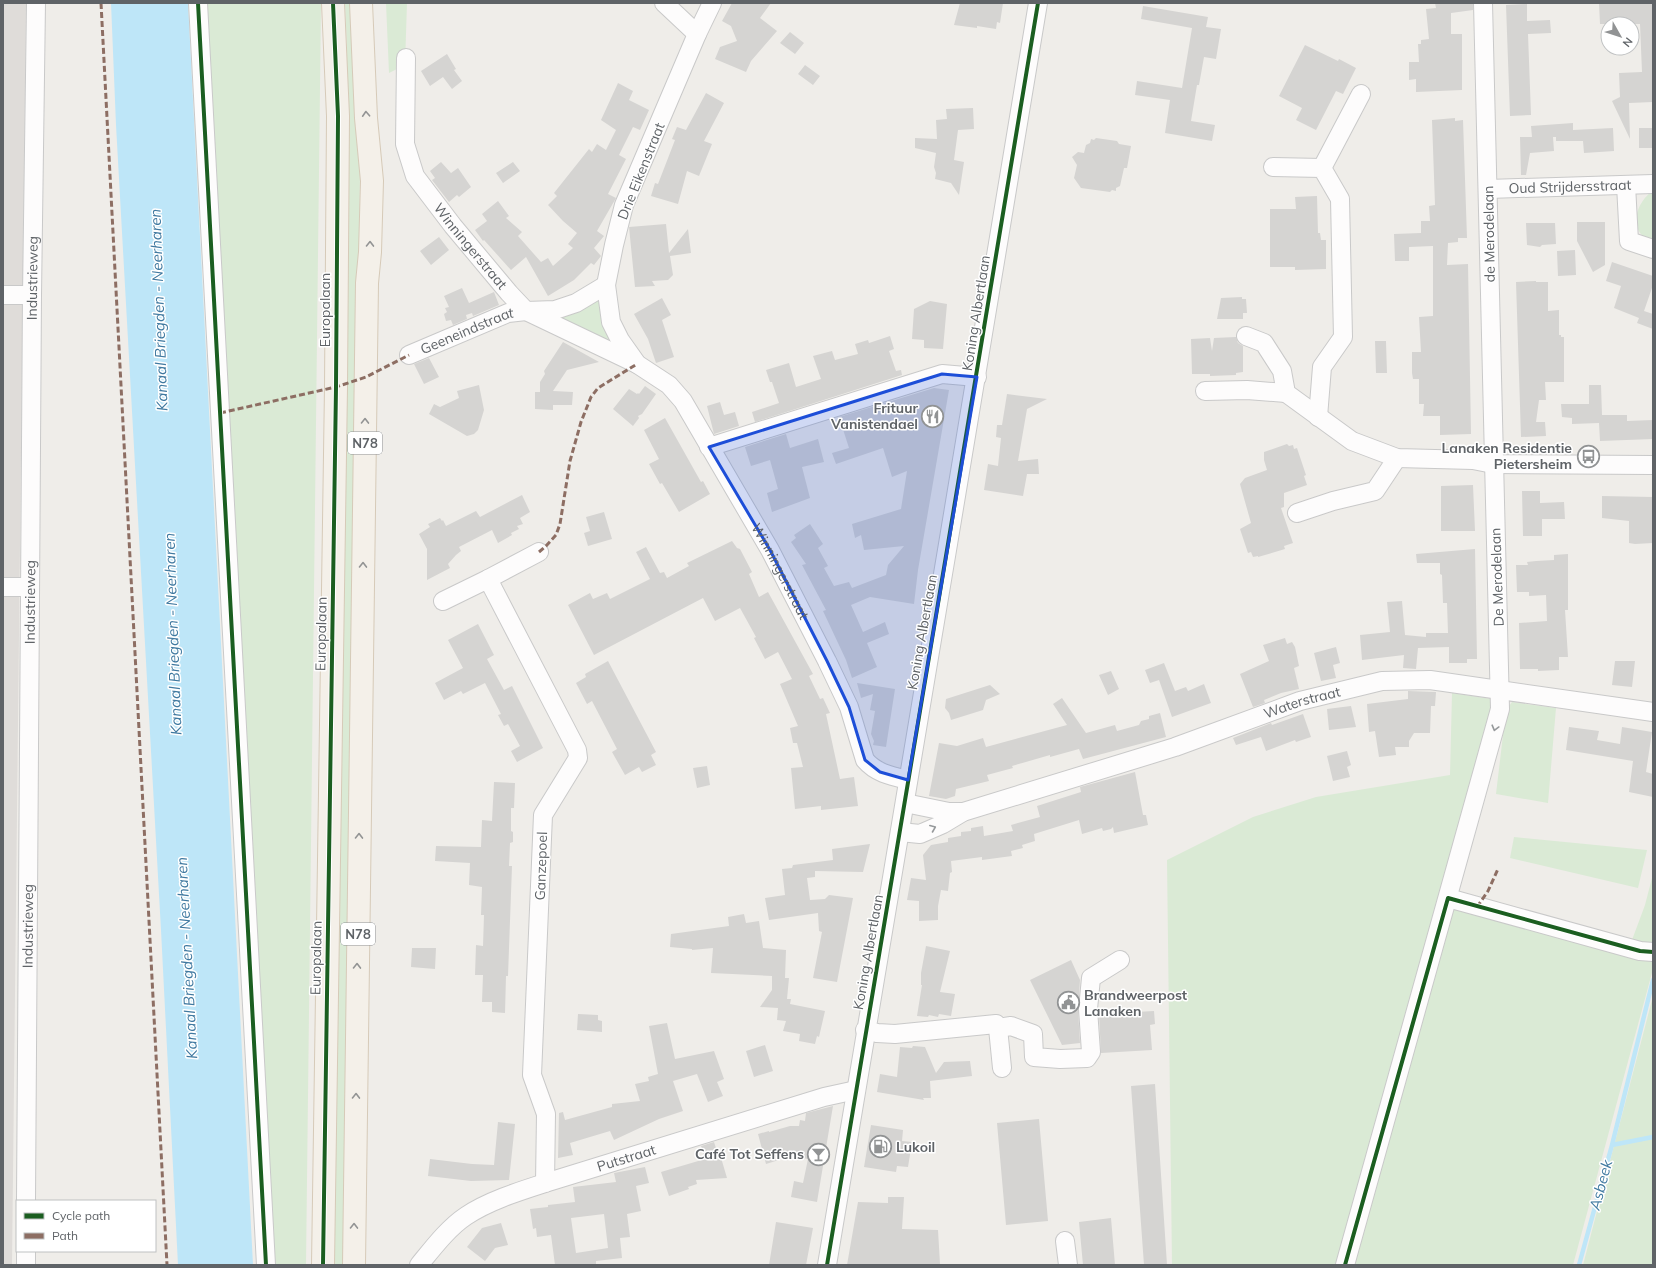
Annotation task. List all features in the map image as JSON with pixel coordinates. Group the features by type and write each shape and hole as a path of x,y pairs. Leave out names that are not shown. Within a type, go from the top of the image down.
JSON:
{"main road":[{"name":"Europalaan","path":"323,1265 338,180 338,116 334,3"},
{"name":"N78","path":"354,1265 367,283 370,252 372,181 366,118 362,3"}],"street":[{"name":"Industrieweg","path":"26,1200 32,295 36,3"},
{"path":"198,3 266,1265"},
{"path":"664,3 697,34"},
{"name":"Drie Eikenstraat","path":"606,285 624,205 697,34 712,3"},
{"name":"Koning Albertlaan","path":"827,1265 865,1030 906,802 908,780 977,376 1038,3"},
{"name":"de Merodelaan","path":"1483,3 1493,464"},
{"name":"Winningerstraat","path":"406,58 405,144 415,176 453,226 526,311 637,364 669,385 683,401 770,550 827,661 849,707 865,760 870,766 880,772 908,780"},
{"path":"1322,168 1361,94"},
{"path":"1273,167 1322,168"},
{"path":"1318,417 1322,367 1343,337 1340,199 1322,168"},
{"name":"Oud Strijdersstraat","path":"1488,189 1653,184"},
{"path":"1626,185 1629,241 1653,249"},
{"path":"526,311 555,310 576,304 606,285"},
{"name":"Winningerstraat","path":"606,285 612,322 620,340 637,364"},
{"path":"3,295 32,295"},
{"name":"Geeneindstraat","path":"409,355 508,313 526,311"},
{"path":"1246,336 1264,343 1282,371 1286,393"},
{"path":"709,447 942,374 977,376"},
{"path":"1205,391 1247,390 1286,393 1352,441 1398,458 1473,460 1493,464 1653,465"},
{"path":"1297,514 1333,501 1375,491 1398,458"},
{"name":"De Merodelaan","path":"1345,1265 1500,709 1501,689 1493,464"},
{"path":"443,601 539,552"},
{"name":"Ganzepoel","path":"488,579 577,750 578,758 543,815 532,1075 546,1114 545,1182"},
{"path":"3,587 30,588"},
{"name":"Waterstraat","path":"900,832 920,834 943,824 963,812 1175,747 1300,701 1382,681 1430,680 1653,712"},
{"name":"Waterstraat","path":"906,802 948,812 963,812"},
{"path":"1448,898 1616,945 1640,951 1653,952"},
{"path":"998,1028 1011,1026 1033,1034 1034,1057 1060,1059 1087,1058 1091,1052 1088,1009 1091,978 1120,960"},
{"path":"865,1030 877,1033 894,1034 996,1024 998,1028 1002,1068"},
{"name":"Putstraat","path":"419,1265 440,1241 466,1216 504,1197 545,1182 824,1097 856,1090"},
{"path":"1065,1241 1068,1265"},
{"path":"26,1252 26,1265"}],"highlighted area":[{"path":"942,374 977,377 908,780 880,772 865,760 849,707 827,661 770,550 709,447"}],"shaded area":[{"path":"3,3 26,3 12,1265 3,1265"}],"green space":[{"path":"203,3 321,3 306,1265 272,1265"},
{"path":"345,3 358,3 361,55 359,289 346,1265 332,1265 346,150 347,48"},
{"path":"386,3 407,3 405,65 389,73"},
{"path":"1651,192 1653,192 1653,242 1645,238 1640,232 1636,219 1641,204"},
{"path":"600,299 612,347 557,318"},
{"path":"1452,693 1491,699 1496,709 1339,1265 1172,1265 1167,860 1253,817 1316,797 1450,775"},
{"path":"1512,702 1556,708 1548,803 1496,794 1506,710"},
{"path":"1514,837 1647,850 1638,888 1510,858"},
{"path":"1653,874 1653,944 1632,940 1645,905"},
{"path":"1449,904 1653,957 1653,969 1573,1265 1351,1265"},
{"path":"1653,996 1653,1265 1583,1265"}],"water":[{"name":"Kanaal Briegden - Neerharen","path":"111,3 188,3 253,1265 178,1265 161,930 116,125"}],"building":[{"path":"732,3 771,3 760,18 777,31 751,61 746,72 715,59 720,47 737,41 731,26 722,21"},
{"path":"960,3 1003,3 1000,23 997,22 996,29 954,25"},
{"path":"1435,3 1473,3 1473,10 1451,13 1451,34 1462,34 1462,90 1416,92 1416,79 1409,80 1409,62 1419,62 1418,44 1421,44 1421,40 1429,39 1426,9 1436,8"},
{"path":"1599,3 1653,3 1653,102 1629,103 1630,139 1612,101 1620,97 1619,73 1642,72 1640,16 1600,16 1600,24"},
{"path":"1527,4 1527,21 1550,20 1551,33 1528,34 1531,115 1510,116 1506,5"},
{"path":"1143,6 1208,17 1206,27 1221,29 1216,59 1204,57 1199,85 1197,85 1191,121 1215,125 1212,141 1165,133 1170,100 1135,95 1137,81 1182,88 1192,28 1141,19"},
{"path":"790,32 804,43 795,54 780,43"},
{"path":"1305,45 1338,61 1339,59 1356,68 1343,94 1336,91 1316,130 1296,120 1302,108 1279,96"},
{"path":"447,54 456,69 454,70 462,81 452,89 443,77 430,86 421,71"},
{"path":"805,65 820,76 813,85 798,74"},
{"path":"618,83 633,91 629,100 649,110 640,130 633,127 619,155 626,159 608,194 616,198 597,231 604,236 594,248 601,256 594,265 591,263 574,280 548,296 526,257 511,270 484,240 483,241 475,230 487,221 482,214 498,201 509,216 506,218 522,232 518,236 541,262 548,258 553,266 573,248 568,244 577,233 548,205 557,196 554,193 589,149 592,152 597,144 606,150 616,130 601,120"},
{"path":"706,93 724,103 704,141 712,144 699,176 687,171 678,204 651,196 655,183 658,184 675,140 672,139 677,127 686,130"},
{"path":"973,108 974,129 958,130 954,160 964,162 959,195 951,183 935,179 936,173 934,167 936,153 915,148 915,138 937,139 936,120 947,119 946,109"},
{"path":"1455,118 1455,121 1463,120 1467,238 1458,238 1458,242 1448,243 1447,265 1468,264 1471,434 1440,435 1440,416 1423,416 1424,404 1419,404 1419,379 1413,379 1412,373 1412,352 1421,352 1419,317 1433,316 1433,246 1409,247 1409,261 1395,261 1394,234 1421,233 1421,221 1430,221 1429,206 1435,205 1432,120"},
{"path":"1573,123 1573,130 1613,128 1614,151 1584,153 1583,141 1556,141 1556,137 1553,137 1554,151 1530,153 1526,175 1521,175 1520,137 1532,137 1531,126"},
{"path":"1639,128 1653,128 1653,148 1639,148"},
{"path":"1096,138 1117,141 1119,144 1131,146 1127,168 1124,168 1120,186 1116,188 1116,191 1112,190 1110,192 1081,188 1074,178 1077,165 1072,157 1078,152 1084,153 1086,145 1090,143 1091,139 1094,140"},
{"path":"441,162 451,173 458,168 471,187 459,197 457,195 449,202 432,180 435,178 430,171"},
{"path":"513,162 520,171 503,183 496,173"},
{"path":"1317,196 1318,233 1320,233 1321,240 1326,240 1326,269 1295,270 1295,267 1270,267 1270,209 1296,209 1295,197"},
{"path":"1577,222 1605,222 1605,265 1593,272 1577,241"},
{"path":"1526,223 1555,223 1556,244 1542,245 1540,247 1527,245"},
{"path":"666,224 669,253 688,229 691,253 670,256 673,275 668,280 652,281 655,286 635,287 629,227"},
{"path":"439,237 449,250 431,265 420,251"},
{"path":"1575,250 1576,275 1558,276 1557,251"},
{"path":"1612,262 1653,276 1653,285 1644,311 1653,314 1653,329 1637,323 1639,318 1614,308 1621,286 1606,281"},
{"path":"1516,282 1548,282 1548,311 1559,310 1559,335 1564,337 1564,382 1545,382 1546,400 1539,400 1536,422 1545,422 1546,436 1521,437"},
{"path":"462,288 469,303 494,292 499,305 473,316 472,313 466,315 467,319 453,325 451,320 446,321 444,314 447,312 445,308 449,307 444,296"},
{"path":"1242,297 1242,299 1246,299 1247,313 1243,313 1243,319 1217,319 1221,298"},
{"path":"662,298 671,315 662,320 674,357 656,363 648,339 634,314"},
{"path":"930,301 947,304 943,349 924,348 924,340 912,339 914,309"},
{"path":"890,336 894,349 889,351 896,371 901,370 902,375 755,422 752,412 779,403 766,370 789,363 796,387 821,379 813,356 832,351 835,360 858,354 855,344 868,340 869,343"},
{"path":"1236,337 1238,343 1243,346 1243,372 1236,373 1236,375 1210,376 1210,374 1192,374 1191,339 1210,338 1212,351 1214,338"},
{"path":"1375,341 1386,341 1387,373 1376,373"},
{"path":"563,342 599,362 567,370 553,391 573,392 572,405 553,405 553,410 535,409 535,392 540,392 540,382 545,374 544,371"},
{"path":"429,358 439,377 424,384 414,364"},
{"path":"479,385 484,410 478,430 474,434 467,436 429,414 434,404 440,407 459,398 457,391"},
{"path":"1589,385 1601,385 1602,415 1627,415 1627,421 1653,420 1653,439 1600,441 1599,423 1572,424 1572,418 1562,417 1561,404 1589,404"},
{"path":"645,386 656,394 642,414 638,416 639,418 633,426 613,409 629,389 639,394"},
{"path":"934,388 949,390 918,570 914,604 870,597 851,605 863,632 885,622 889,634 867,643 877,667 852,678 846,660 823,611 826,610 802,565 806,564 791,542 796,538 794,535 810,524 823,544 818,548 828,566 824,568 834,586 849,582 852,588 886,575 888,565 904,546 864,550 861,535 855,538 852,524 901,509 907,471 892,477 883,448 836,464 832,453 849,448 839,417"},
{"path":"1007,394 1047,399 1027,409 1018,461 1038,459 1039,474 1027,474 1023,496 984,490 988,464 998,466 1001,438 996,437 997,425 1002,425"},
{"path":"720,402 724,415 735,412 739,426 714,434 707,406"},
{"path":"665,418 701,482 703,481 710,494 679,512 662,483 660,484 649,464 659,459 644,430"},
{"path":"786,434 790,448 818,439 824,462 802,467 810,498 772,512 767,493 778,489 770,460 751,466 745,447"},
{"path":"1287,444 1289,446 1293,445 1294,449 1297,448 1306,475 1304,476 1307,485 1284,493 1284,507 1281,508 1293,543 1284,546 1285,549 1258,557 1253,557 1251,552 1248,553 1240,529 1251,523 1240,484 1245,478 1267,470 1264,460 1264,452"},
{"path":"1473,485 1475,531 1441,531 1441,486"},
{"path":"1522,491 1540,491 1540,503 1564,502 1565,519 1542,519 1542,536 1523,536"},
{"path":"522,495 530,512 520,518 523,524 517,526 519,529 498,543 492,530 459,547 461,551 448,564 450,568 427,580 427,549 419,534 430,527 428,524 440,518 446,526 476,511 480,517"},
{"path":"1602,496 1653,497 1653,543 1629,543 1629,521 1602,518"},
{"path":"604,512 612,539 588,546 584,533 590,531 586,517"},
{"path":"732,541 737,548 740,549 752,572 749,574 759,597 768,592 813,674 809,676 820,699 823,698 830,713 826,714 840,779 854,777 858,806 821,810 821,806 795,809 791,768 803,767 797,743 793,743 790,728 798,726 780,684 792,679 778,652 765,659 754,638 756,637 740,608 715,621 703,598 594,655 568,605 590,593 593,599 607,593 610,599 650,579 636,552 646,547 660,573 664,572 667,578 689,566 687,563"},
{"path":"1475,549 1477,659 1467,659 1467,663 1449,663 1449,647 1418,648 1416,669 1403,668 1404,655 1362,660 1360,635 1390,632 1387,602 1402,601 1405,635 1426,637 1426,633 1448,633 1447,603 1443,603 1440,563 1417,563 1416,554"},
{"path":"1568,554 1568,610 1565,610 1568,657 1559,657 1559,670 1538,671 1538,669 1520,669 1519,623 1547,621 1546,595 1529,596 1529,592 1517,592 1516,565 1528,565 1527,562 1554,560 1554,555"},
{"path":"478,624 494,655 487,659 504,690 512,686 543,748 517,762 511,751 520,746 508,724 504,726 498,715 501,714 485,683 463,694 461,691 444,700 435,683 463,668 448,640"},
{"path":"1285,638 1287,644 1292,642 1295,647 1299,666 1294,668 1299,689 1281,693 1264,700 1265,703 1253,707 1240,674 1269,661 1263,645"},
{"path":"1336,647 1340,663 1333,665 1336,678 1321,681 1314,653"},
{"path":"608,661 656,752 651,755 656,765 642,772 639,767 625,775 612,752 617,749 592,701 587,704 576,683 586,677 585,674"},
{"path":"1615,661 1635,661 1632,687 1612,685"},
{"path":"1164,663 1175,691 1186,687 1188,691 1204,684 1211,703 1172,717 1159,680 1150,683 1145,670"},
{"path":"1111,671 1119,689 1108,695 1099,675"},
{"path":"857,683 895,689 886,747 873,745 874,741 871,734 875,711 870,710 873,694 861,698"},
{"path":"990,685 1000,694 986,700 983,710 951,720 949,713 945,708 946,699"},
{"path":"1408,691 1436,692 1435,706 1431,706 1430,733 1414,733 1409,741 1409,747 1395,747 1396,755 1379,757 1375,731 1369,732 1367,704 1408,699"},
{"path":"1062,698 1086,733 1115,725 1117,731 1139,725 1141,721 1149,719 1149,716 1160,713 1166,737 1083,759 1079,749 1050,757 1050,755 987,775 989,781 956,789 955,796 946,799 929,796 939,743 957,746 983,738 986,747 1067,725 1053,704"},
{"path":"1351,706 1356,727 1329,730 1327,709"},
{"path":"1303,714 1311,737 1296,742 1295,740 1266,751 1261,737 1236,745 1233,738 1271,723 1272,725"},
{"path":"1569,727 1599,731 1597,740 1620,744 1622,727 1652,732 1646,772 1653,774 1653,797 1629,792 1633,761 1566,750"},
{"path":"1347,751 1351,765 1347,767 1350,777 1333,781 1327,756"},
{"path":"707,766 710,785 697,788 693,768"},
{"path":"1135,772 1143,815 1146,815 1148,825 1114,833 1113,827 1103,831 1102,828 1082,834 1079,820 1034,834 1035,841 1022,845 1023,848 1011,851 1012,856 982,860 982,857 951,861 952,872 950,873 948,891 941,890 938,906 938,920 919,921 919,901 907,900 911,878 926,880 923,855 931,845 948,842 948,838 961,836 961,832 971,831 971,828 983,826 984,836 1013,831 1011,825 1040,817 1037,806 1081,792 1080,787"},
{"path":"494,782 515,783 514,808 511,808 511,831 513,832 513,842 510,843 509,866 512,866 508,976 506,976 505,1013 492,1012 492,1002 482,1002 483,975 475,975 476,945 483,946 484,915 481,915 482,887 469,885 470,863 435,861 436,846 481,847 482,820 492,821"},
{"path":"870,844 863,872 815,871 815,877 807,878 810,900 825,899 829,895 853,898 837,982 813,978 822,932 819,931 818,913 769,920 765,898 785,895 782,869 792,868 793,865 833,860 832,849"},
{"path":"744,914 746,923 759,921 763,948 786,950 785,978 789,978 787,999 791,999 790,1004 825,1011 819,1037 817,1036 815,1044 799,1041 800,1034 783,1031 786,1021 777,1020 778,1008 760,1007 772,990 772,976 711,973 713,948 692,950 670,947 671,934 729,926 728,917"},
{"path":"926,946 950,951 940,992 955,994 951,1016 939,1014 938,1017 929,1015 928,1017 917,1016 922,985 921,973"},
{"path":"412,948 436,948 435,969 411,967"},
{"path":"1071,960 1080,980 1078,1010 1080,1043 1062,1045 1030,980"},
{"path":"1154,1011 1155,1024 1150,1025 1152,1050 1101,1053 1099,1014"},
{"path":"578,1014 598,1015 598,1020 602,1021 602,1032 577,1030"},
{"path":"667,1023 675,1059 714,1051 724,1079 717,1082 723,1096 708,1102 697,1074 673,1081 683,1111 659,1119 614,1140 610,1131 570,1143 573,1155 558,1158 559,1113 563,1112 565,1120 612,1107 612,1104 640,1101 635,1084 649,1081 648,1077 658,1074 649,1026"},
{"path":"765,1045 773,1071 754,1077 746,1051"},
{"path":"913,1046 925,1047 936,1073 944,1062 970,1061 972,1076 930,1081 931,1098 923,1098 924,1100 877,1092 880,1074 897,1077 900,1047 912,1048"},
{"path":"1155,1084 1167,1265 1144,1265 1131,1086"},
{"path":"833,1106 817,1202 791,1197 794,1181 803,1183 808,1159 797,1157 798,1154 766,1164 758,1134 790,1126 799,1126 800,1120 805,1121 806,1113"},
{"path":"1039,1119 1048,1221 1006,1225 997,1123"},
{"path":"498,1122 515,1124 509,1180 471,1181 428,1176 430,1159 494,1165"},
{"path":"871,1125 903,1130 902,1141 912,1142 908,1167 897,1166 896,1172 864,1167"},
{"path":"714,1142 717,1151 719,1151 727,1178 696,1180 697,1184 688,1187 689,1189 669,1196 661,1172 705,1159 701,1146"},
{"path":"645,1167 649,1183 636,1186 641,1211 627,1214 630,1237 620,1238 622,1258 596,1261 596,1265 555,1265 551,1235 537,1237 536,1228 533,1229 530,1209 575,1202 573,1187 616,1182 614,1173","holes":["604,1214 608,1248 576,1253 571,1218"]},
{"path":"888,1197 904,1197 902,1229 938,1230 940,1264 847,1265 858,1202 888,1203"},
{"path":"1111,1218 1115,1265 1083,1265 1079,1222"},
{"path":"776,1222 813,1228 806,1265 769,1265"},
{"path":"501,1223 508,1245 495,1248 485,1261 467,1247 482,1228"}],"waterway":[{"path":"1612,1145 1653,980"},
{"name":"Asbeek","path":"1579,1265 1612,1145 1653,1137"}],"marked path":[{"path":"101,3 167,1265"},
{"path":"220,413 336,387 366,377 409,355"},
{"path":"539,552 556,535 560,524 570,461 581,422 591,397 598,388 637,364"},
{"path":"1477,907 1488,891 1498,869"}],"cycle path":[{"path":"198,3 266,1265"},
{"path":"323,1265 336,387 338,116 333,3"},
{"path":"827,1265 1038,3"},
{"path":"1345,1265 1448,898 1640,951 1653,952"}],"place":[{"name":"Frituur Vanistendael","path":"933,416"},
{"name":"Lanaken Residentie Pietersheim","path":"1588,456"},
{"name":"Brandweerpost Lanaken","path":"1069,1003"},
{"name":"Lukoil","path":"880,1147"},
{"name":"Café Tot Seffens","path":"819,1154"}]}
